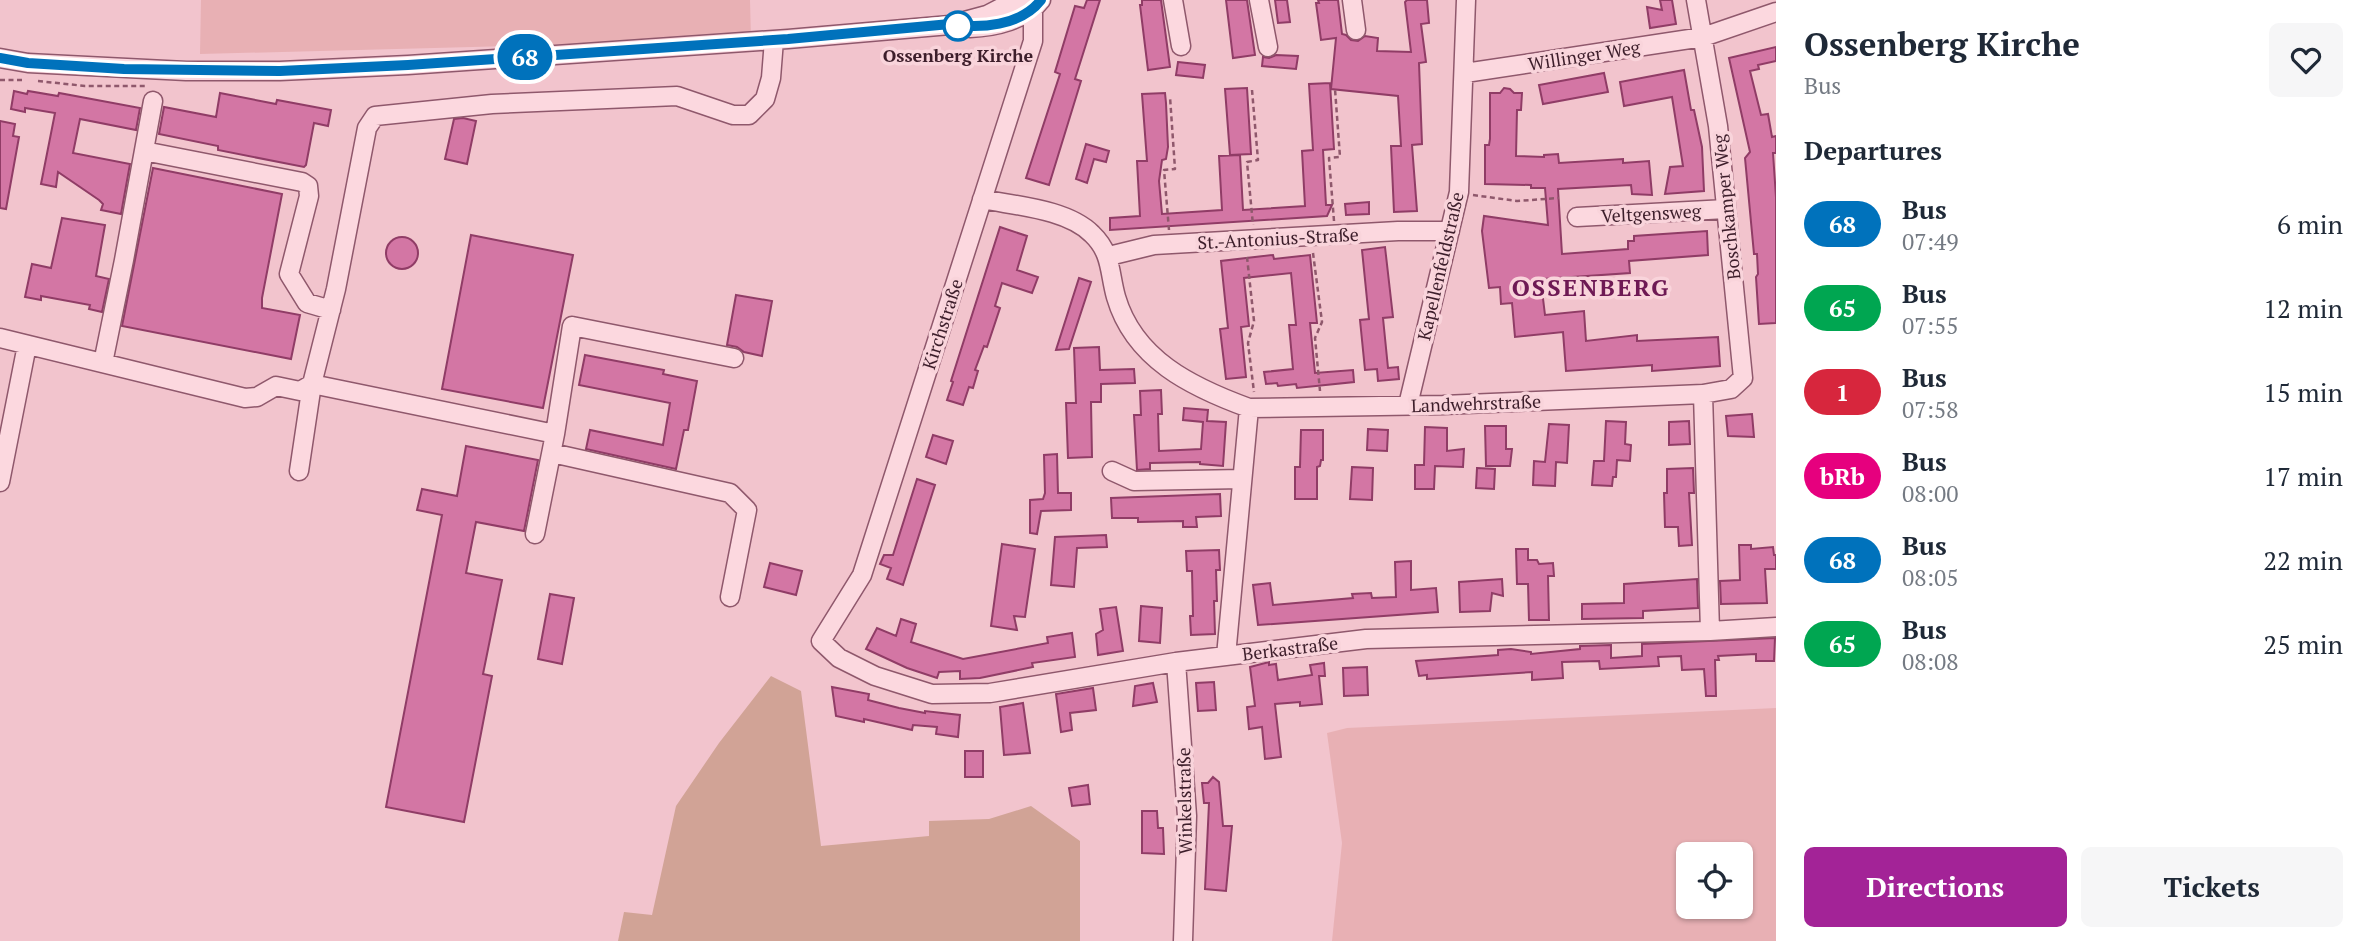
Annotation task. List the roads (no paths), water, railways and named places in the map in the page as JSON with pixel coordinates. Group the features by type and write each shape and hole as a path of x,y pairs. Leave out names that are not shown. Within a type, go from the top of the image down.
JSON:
{"street":[{"path":"0,58 28,63 124,69 280,71 421,64 775,40 950,24 987,15 1016,0"},
{"path":"1173,0 1181,46"},
{"path":"1259,0 1268,47"},
{"path":"1352,0 1356,30"},
{"name":"Kapellenfeldstraße","path":"1408,405 1460,192 1466,0"},
{"path":"1696,0 1703,37"},
{"path":"950,24 972,28 997,25 1033,3"},
{"name":"Kirchstraße","path":"821,641 862,575 1033,41 1033,3"},
{"name":"Willinger Weg","path":"1465,73 1703,37 1776,12"},
{"name":"Boschkamper Weg","path":"1703,37 1718,126 1743,378"},
{"path":"299,471 312,384 331,310 361,151 367,128 375,116 492,104 677,96 733,116 749,115 765,99 771,78 775,40"},
{"path":"103,363 153,101"},
{"path":"144,151 302,181 308,186 309,196 289,274 307,303 331,310"},
{"path":"982,199 1069,217 1092,234 1109,256"},
{"name":"Veltgensweg","path":"1577,217 1726,209"},
{"name":"St.-Antonius-Straße","path":"1109,256 1154,245 1450,231"},
{"name":"Landwehrstraße","path":"1109,256 1110,277 1123,319 1147,353 1190,382 1223,399 1252,408 1703,394 1731,389 1743,378"},
{"path":"535,534 552,453 572,326 734,358"},
{"path":"0,338 245,398 257,397 276,386 300,391 312,384 555,434"},
{"path":"0,482 27,345"},
{"path":"1703,394 1710,631"},
{"path":"1226,656 1242,479 1252,408"},
{"path":"552,453 730,492 747,510 730,597"},
{"path":"1112,471 1135,481 1242,479"},
{"name":"Berkastraße","path":"821,641 839,658 875,676 932,694 990,693 1176,662 1366,639 1776,627"},
{"name":"Winkelstraße","path":"1176,662 1187,816 1183,941"}],"place":[{"name":"Ossenberg Kirche","path":"958,26"}],"district":[{"name":"OSSENBERG","path":"1591,287"}]}
